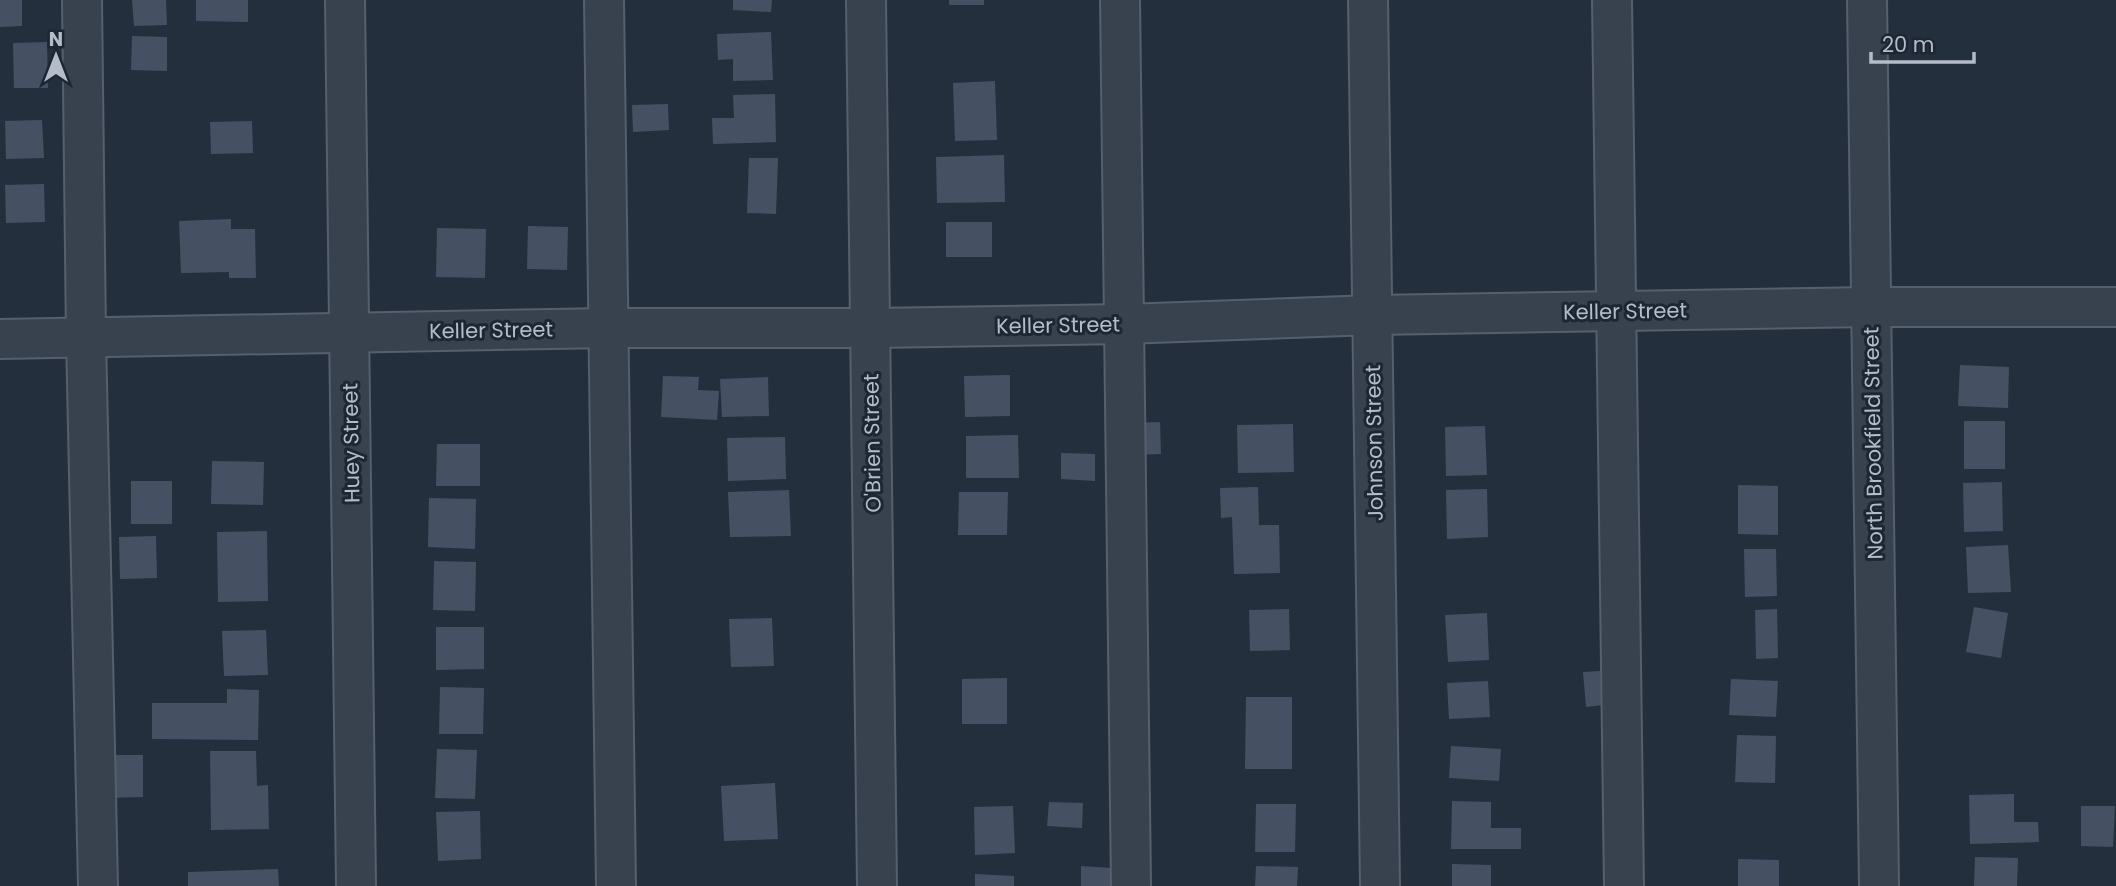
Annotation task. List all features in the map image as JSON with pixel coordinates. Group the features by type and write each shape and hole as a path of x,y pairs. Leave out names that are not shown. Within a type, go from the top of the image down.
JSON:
{"street":[{"path":"82,0 98,886"},
{"name":"Huey Street","path":"345,0 356,886"},
{"path":"604,0 616,886"},
{"name":"O'Brien Street","path":"866,0 877,886"},
{"path":"1120,0 1131,886"},
{"name":"Johnson Street","path":"1368,0 1380,886"},
{"path":"1612,0 1624,886"},
{"name":"North Brookfield Street","path":"1867,0 1879,886"},
{"name":"Keller Street","path":"0,339 608,328 1124,324 1373,315 1871,307 2116,307"}],"building":[{"path":"0,0 22,0 22,26 0,27"},
{"path":"132,0 166,0 167,25 134,26"},
{"path":"196,0 248,0 248,22 196,21"},
{"path":"733,0 772,0 771,12 733,10"},
{"path":"949,0 984,0 984,5 949,5"},
{"path":"771,32 773,80 733,81 733,59 718,60 717,34"},
{"path":"132,36 167,37 167,71 131,70"},
{"path":"47,42 48,88 14,88 13,43"},
{"path":"995,81 997,140 955,141 953,83"},
{"path":"775,94 776,142 713,144 712,118 734,118 733,95"},
{"path":"668,104 669,130 633,132 632,105"},
{"path":"42,120 44,158 6,159 5,121"},
{"path":"252,121 253,153 211,154 210,122"},
{"path":"1004,155 1005,202 937,203 936,157"},
{"path":"749,158 778,158 776,214 747,213"},
{"path":"44,184 45,222 6,223 5,185"},
{"path":"231,219 231,229 255,229 256,278 229,278 229,272 181,273 179,221"},
{"path":"946,222 992,222 992,257 946,257"},
{"path":"528,226 568,227 567,270 527,269"},
{"path":"437,228 486,229 485,278 436,277"},
{"path":"1960,365 2009,367 2008,408 1958,406"},
{"path":"1010,375 1010,416 965,417 964,376"},
{"path":"663,376 699,377 698,390 719,391 717,420 661,417"},
{"path":"768,377 769,416 722,417 720,379"},
{"path":"1964,421 2005,421 2005,469 1964,469"},
{"path":"1160,422 1161,454 1132,455 1131,423"},
{"path":"1293,424 1294,472 1238,473 1237,425"},
{"path":"1485,426 1487,475 1446,476 1445,427"},
{"path":"1018,435 1019,478 966,478 966,436"},
{"path":"785,437 786,479 728,481 727,438"},
{"path":"437,444 480,444 480,486 436,486"},
{"path":"1061,453 1095,454 1095,481 1061,479"},
{"path":"212,461 264,462 263,505 211,504"},
{"path":"131,481 172,481 172,524 131,524"},
{"path":"2002,482 2003,531 1964,532 1963,483"},
{"path":"1738,485 1778,486 1778,535 1738,534"},
{"path":"1258,487 1259,525 1279,525 1280,573 1234,574 1232,517 1221,518 1220,488"},
{"path":"1487,489 1488,537 1447,539 1446,490"},
{"path":"789,490 791,536 730,537 728,492"},
{"path":"959,492 1008,492 1007,535 958,535"},
{"path":"429,498 476,499 475,549 428,547"},
{"path":"267,531 268,601 218,602 217,532"},
{"path":"156,536 157,578 120,579 119,537"},
{"path":"2008,545 2011,592 1968,593 1966,547"},
{"path":"1744,549 1776,549 1777,596 1745,597"},
{"path":"434,561 476,562 475,611 433,610"},
{"path":"1974,607 2008,613 2001,658 1966,652"},
{"path":"1289,609 1290,650 1250,651 1249,610"},
{"path":"1777,609 1778,658 1756,659 1755,610"},
{"path":"1487,613 1489,660 1448,662 1445,615"},
{"path":"772,618 774,666 731,667 729,619"},
{"path":"436,627 484,627 484,669 436,670"},
{"path":"266,630 268,675 224,676 222,631"},
{"path":"1600,671 1603,705 1586,707 1583,672"},
{"path":"1007,678 1007,724 962,724 962,679"},
{"path":"1731,679 1778,681 1776,717 1729,715"},
{"path":"1488,681 1490,717 1449,719 1447,683"},
{"path":"440,687 484,688 483,734 439,734"},
{"path":"227,689 259,690 258,740 152,739 152,703 227,703"},
{"path":"1246,697 1292,697 1292,769 1245,769"},
{"path":"1737,735 1776,736 1775,783 1735,782"},
{"path":"1451,746 1501,749 1499,781 1449,778"},
{"path":"437,749 477,750 475,799 435,798"},
{"path":"210,751 256,751 257,786 268,785 269,829 211,830"},
{"path":"105,755 143,755 143,797 106,798"},
{"path":"775,783 778,839 724,841 721,786"},
{"path":"2014,794 2014,822 2038,822 2039,842 1970,844 1969,795"},
{"path":"1452,801 1491,802 1491,828 1521,828 1521,849 1451,849"},
{"path":"1049,802 1083,803 1082,828 1047,826"},
{"path":"1256,804 1296,804 1295,852 1255,852"},
{"path":"1013,806 1015,853 975,855 974,807"},
{"path":"2081,806 2115,806 2113,847 2081,846"},
{"path":"480,811 481,859 438,861 436,812"},
{"path":"1975,857 2018,858 2017,886 1974,886"},
{"path":"1738,859 1779,860 1779,886 1738,886"},
{"path":"1452,864 1491,865 1491,886 1452,886"},
{"path":"1081,866 1112,868 1112,886 1081,886"},
{"path":"1256,866 1298,867 1297,886 1255,886"},
{"path":"278,869 279,886 188,886 188,872"},
{"path":"975,874 1014,876 1014,886 975,886"}]}
